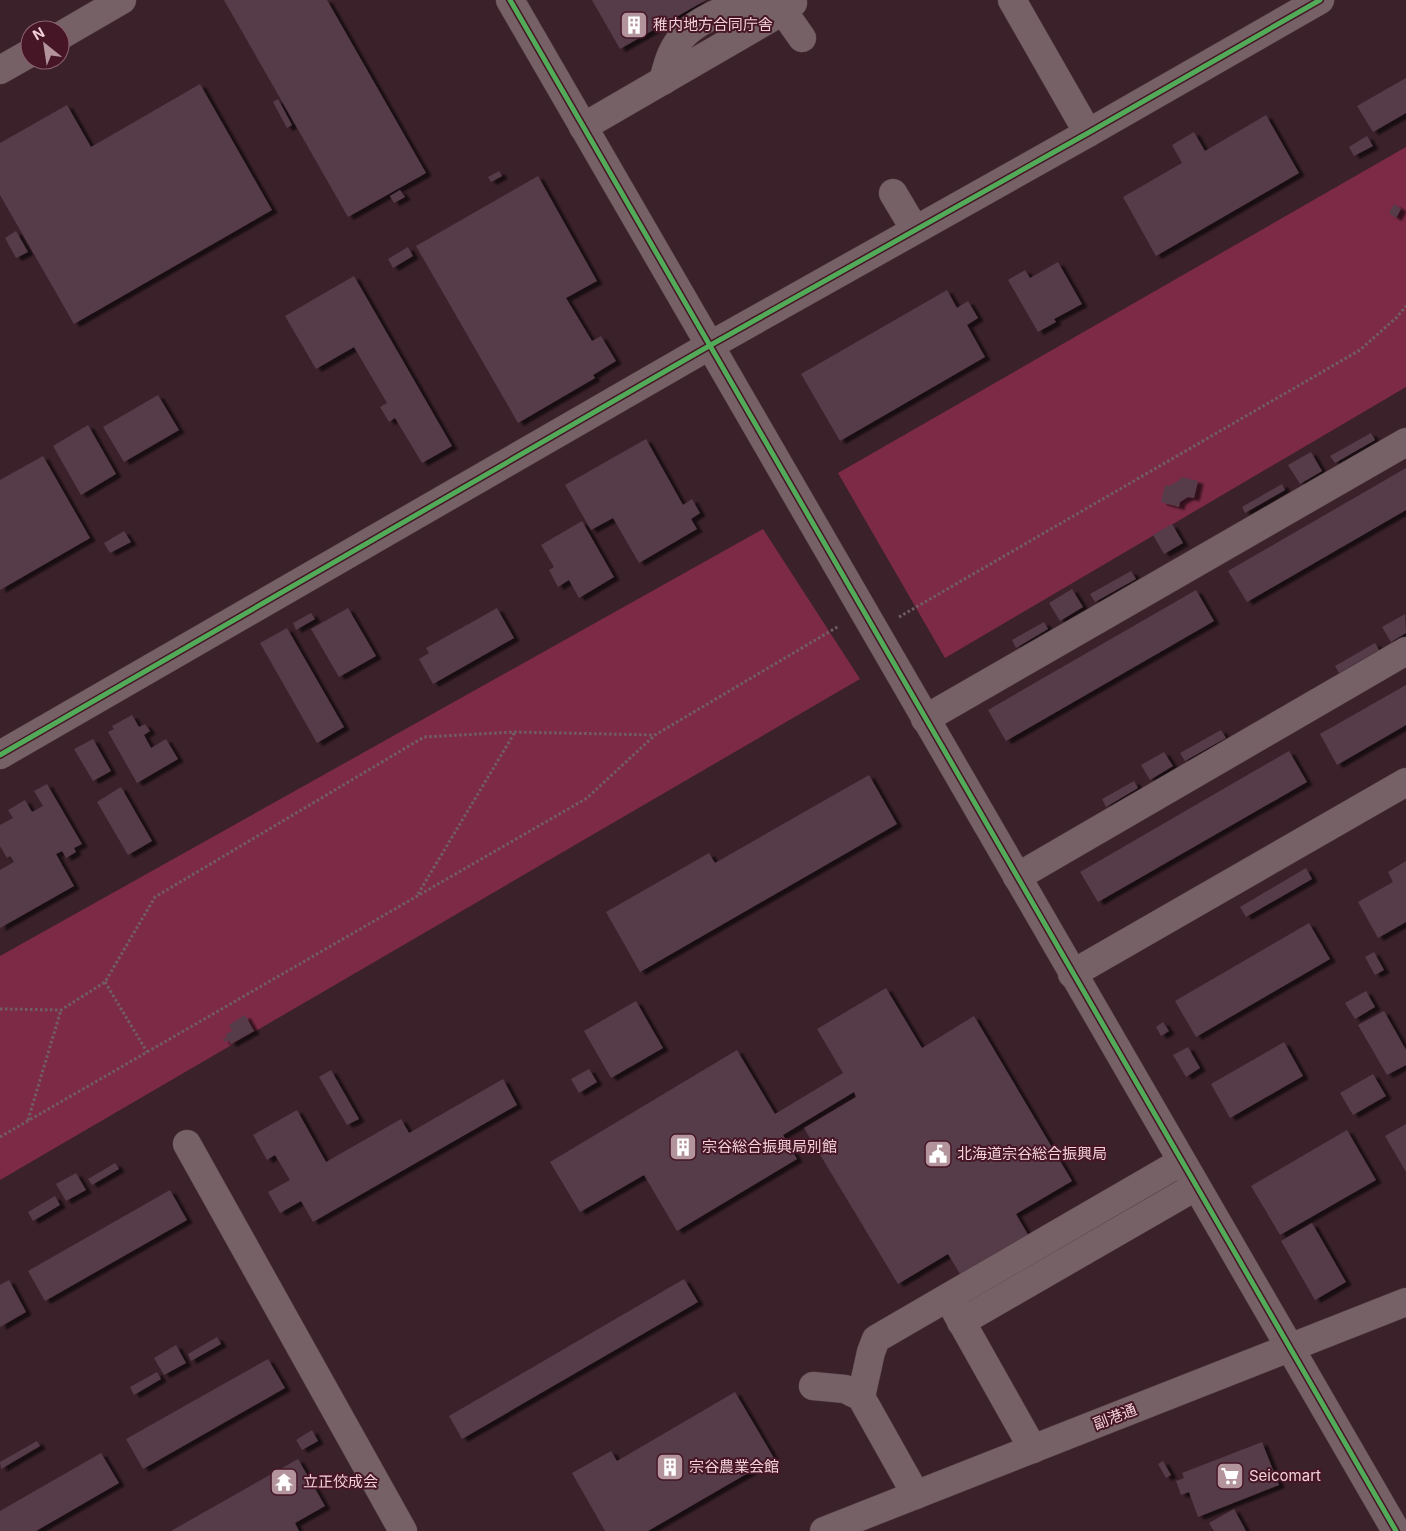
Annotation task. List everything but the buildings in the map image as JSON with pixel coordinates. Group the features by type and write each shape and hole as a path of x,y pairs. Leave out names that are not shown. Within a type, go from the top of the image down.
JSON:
{"street":[{"path":"70,30 122,0"},
{"path":"510,0 1195,1187 1396,1531"},
{"path":"1012,0 1088,133"},
{"path":"0,755 709,346 1320,0"},
{"path":"583,127 790,6 802,38"},
{"path":"0,70 20,59"},
{"path":"893,193 915,230"},
{"path":"925,719 1406,442"},
{"path":"1016,877 1406,652"},
{"path":"1072,974 1406,782"},
{"path":"187,1144 403,1531"},
{"path":"861,1397 871,1352 876,1340 1181,1162"},
{"path":"961,1322 1195,1187"},
{"path":"947,1298 1033,1449"},
{"name":"副港通","path":"824,1531 1406,1302"},
{"path":"813,1386 845,1389 861,1397 916,1495"}],"path":[{"path":"0,1137 587,798 654,735 869,622 1360,350 1398,318 1406,306"},
{"path":"0,1009 61,1010 105,982 155,897 424,737 515,732 654,735"},
{"path":"417,896 515,732"},
{"path":"105,982 147,1052"},
{"path":"28,1121 61,1010"}],"shaded area":[{"path":"1406,147 1406,387 945,658 838,473"},
{"path":"763,529 860,679 0,1180 0,956"}],"cycle path":[{"path":"510,0 1396,1531"},
{"path":"0,755 709,346 1320,0"}],"place":[{"name":"稚内地方合同庁舎","path":"634,25"},
{"name":"宗谷総合振興局別館","path":"683,1147"},
{"name":"北海道宗谷総合振興局","path":"938,1154"},
{"name":"宗谷農業会館","path":"670,1467"},
{"name":"Seicomart","path":"1230,1476"},
{"name":"立正佼成会","path":"284,1482"}]}
